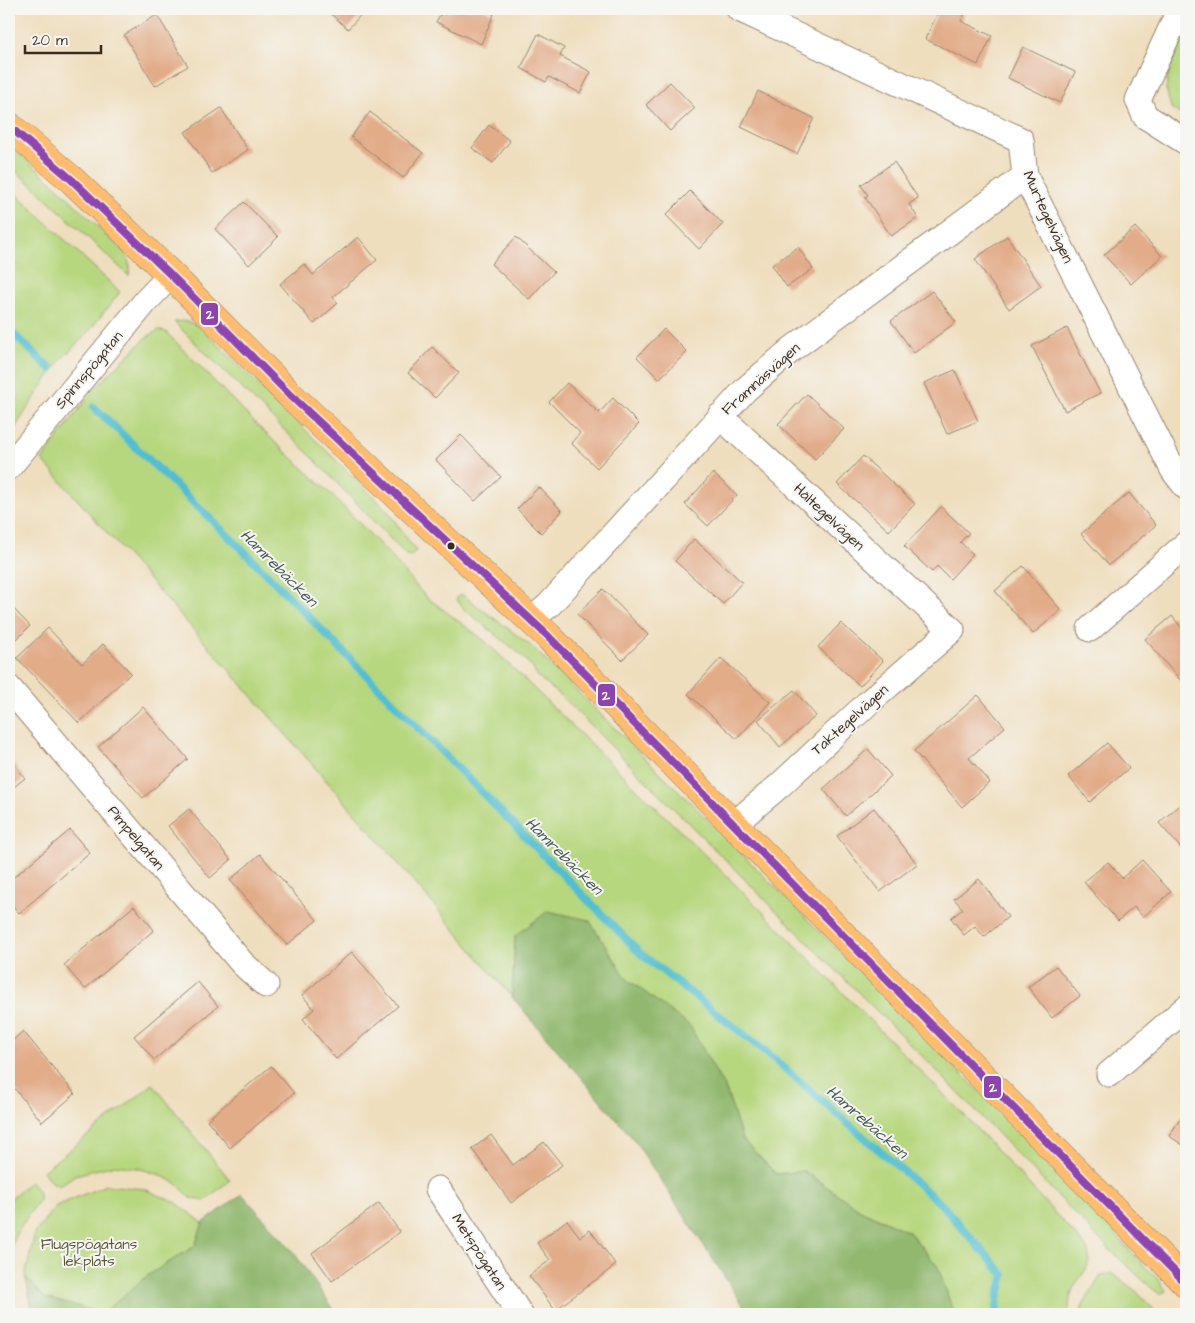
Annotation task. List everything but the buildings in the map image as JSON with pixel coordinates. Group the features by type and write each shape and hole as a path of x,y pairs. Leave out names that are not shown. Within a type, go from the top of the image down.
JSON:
{"main road":[{"path":"9,126 72,180 171,275 291,396 531,620 1186,1284"}],"street":[{"path":"1180,9 1138,100 1145,116 1186,142"},
{"name":"Murtegelvägen","path":"754,12 1021,140 1025,176 1173,470 1186,487"},
{"name":"Framnäsvägen","path":"531,620 550,605 746,389 792,349 1025,176"},
{"name":"Spinnspögatan","path":"9,467 146,301 171,275"},
{"name":"Håltegelvägen","path":"720,416 938,617"},
{"path":"1090,628 1186,544"},
{"name":"Taktegelvägen","path":"734,824 779,786 868,703 952,630 938,617"},
{"name":"Pimpelgatan","path":"9,688 242,963 266,985"},
{"path":"1109,1074 1186,1008"},
{"name":"Metspögatan","path":"438,1189 520,1314"}],"green space":[{"path":"1186,35 1186,118 1171,108 1166,89 1169,68"},
{"path":"9,145 52,182 125,253 130,266 129,276 29,182 9,166"},
{"path":"9,187 120,292 89,331 60,361 12,433 9,431"},
{"path":"186,321 199,326 386,509 416,551 411,556 406,555 314,459 174,322"},
{"path":"159,330 166,332 263,431 332,495 388,553 425,596 485,641 749,898 966,1117 1087,1248 1089,1261 1071,1294 1068,1314 954,1314 938,1267 909,1232 860,1210 804,1171 776,1174 742,1139 726,1090 657,1003 627,979 589,920 515,936 512,997 381,843 42,460 93,390 147,337"},
{"path":"461,594 530,645 690,802 1013,1125 1101,1216 1130,1251 1160,1281 1166,1291 1160,1294 1154,1290 1110,1250 935,1069 562,697 538,677 532,667 519,653 465,610 456,599"},
{"path":"548,911 589,920 627,979 690,1026 726,1090 742,1139 776,1174 804,1171 860,1210 909,1232 938,1267 954,1314 798,1314 793,1306 781,1314 749,1314 635,1141 512,997 515,936"},
{"path":"153,1084 230,1180 205,1201 191,1198 176,1183 158,1174 137,1168 115,1165 75,1175 59,1186 50,1181 43,1171"},
{"path":"31,1181 39,1193 39,1200 17,1232 9,1257 9,1200"},
{"name":"Flugspögatans lekplats","path":"106,1185 144,1189 175,1202 203,1223 195,1246 147,1276 103,1313 45,1298 25,1276 35,1233 56,1206"},
{"path":"242,1194 294,1253 337,1314 33,1314 25,1276 45,1298 103,1313 147,1276 195,1246 203,1223"},
{"path":"1111,1273 1136,1291 1158,1314 1082,1314 1082,1307 1100,1277"}],"waterway":[{"name":"Hamrebäcken","path":"9,330 51,369"},
{"name":"Hamrebäcken","path":"94,407 245,552 641,954 766,1052 941,1204 1004,1275 996,1314"}],"transit line":[{"name":"2","path":"9,126 72,180 171,275 291,396 548,636 1186,1283"}]}
